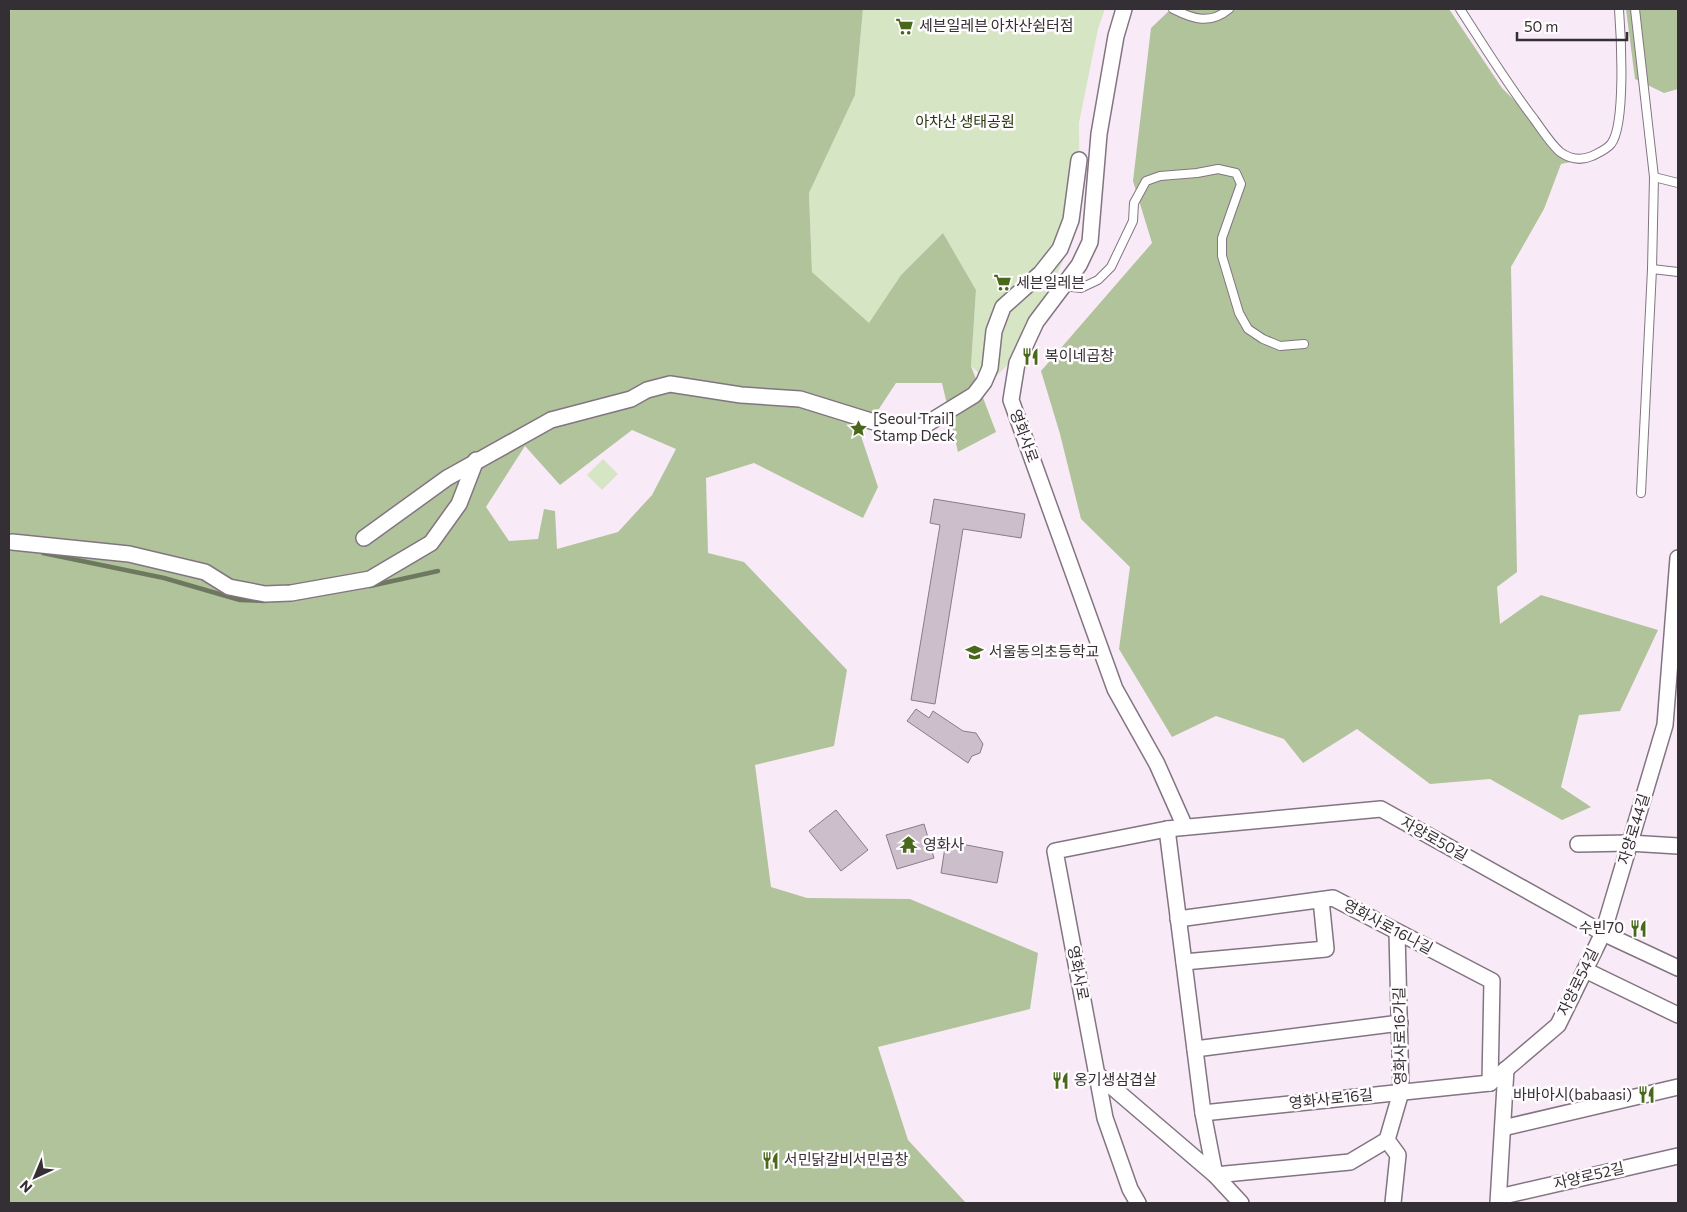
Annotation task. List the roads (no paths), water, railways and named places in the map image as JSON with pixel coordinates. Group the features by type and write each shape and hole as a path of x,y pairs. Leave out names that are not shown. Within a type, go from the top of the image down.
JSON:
{"street":[{"name":"영화사로","path":"1126,10 1116,36 1099,134 1090,242 1078,265 1036,322 1017,363 1011,400 1114,688 1157,764 1185,827"},
{"path":"364,538 476,460 551,420 631,399 647,390 670,384 742,395 800,399 903,431 925,425 974,395 984,382 990,368 994,331 1003,308 1041,273 1060,249 1071,220 1078,160"},
{"path":"12,542 129,554 205,572 229,587 265,594 292,593 370,580 431,543 459,504 476,460"},
{"name":"자양로44길","path":"1603,933 1629,843 1672,725 1678,558"},
{"name":"자양로50길","path":"1167,829 1381,809 1603,933 1678,968"},
{"name":"영화사로","path":"1138,1203 1130,1189 1105,1118 1055,851 1167,829"},
{"path":"1167,829 1203,1113 1215,1175"},
{"path":"1578,844 1629,843 1678,846"},
{"name":"영화사로16나길","path":"1178,919 1333,898 1492,981 1490,1083"},
{"path":"1184,962 1326,949 1321,900"},
{"name":"영화사로16가길","path":"1387,1140 1401,1092 1398,932"},
{"name":"자양로54길","path":"1490,1083 1558,1025 1603,933"},
{"path":"1585,970 1678,1015"},
{"path":"1195,1049 1400,1023"},
{"path":"1499,1200 1506,1069"},
{"path":"1097,1074 1215,1175 1241,1203"},
{"name":"영화사로16길","path":"1203,1113 1490,1083"},
{"path":"1503,1128 1678,1087"},
{"path":"1215,1175 1350,1162 1387,1140 1398,1155 1393,1203"},
{"name":"자양로52길","path":"1499,1200 1678,1156"}],"lane":[{"path":"1173,9 1188,16 1204,20 1221,15 1229,9"},
{"path":"1460,9 1514,94 1554,146 1565,155 1579,160 1603,151 1611,144 1615,136 1619,119 1622,45 1619,9"},
{"path":"1635,9 1654,177 1652,270 1641,493"},
{"path":"1063,286 1081,288 1098,280 1110,267 1133,221 1134,202 1146,181 1160,176 1197,173 1218,168 1236,173 1241,184 1222,238 1222,256 1239,313 1248,329 1263,339 1280,346 1304,344"},
{"path":"1654,177 1678,183"},
{"path":"1652,270 1678,272"}],"waterway":[{"path":"43,553 164,578 240,600 266,601"},
{"path":"370,586 438,571"}],"place":[{"name":"세븐일레븐 아차산쉼터점","path":"905,26"},
{"name":"세븐일레븐","path":"1002,283"},
{"name":"복이네곱창","path":"1031,356"},
{"name":"[Seoul Trail] Stamp Deck","path":"859,428"},
{"name":"서울동의초등학교","path":"975,652"},
{"name":"영화사","path":"909,845"},
{"name":"수빈70","path":"1638,928"},
{"name":"옹기생삼겹살","path":"1060,1080"},
{"name":"바바아시(babaasi)","path":"1646,1095"},
{"name":"서민닭갈비서민곱창","path":"770,1160"}],"park label":[{"name":"아차산 생태공원","path":"965,122"}]}
